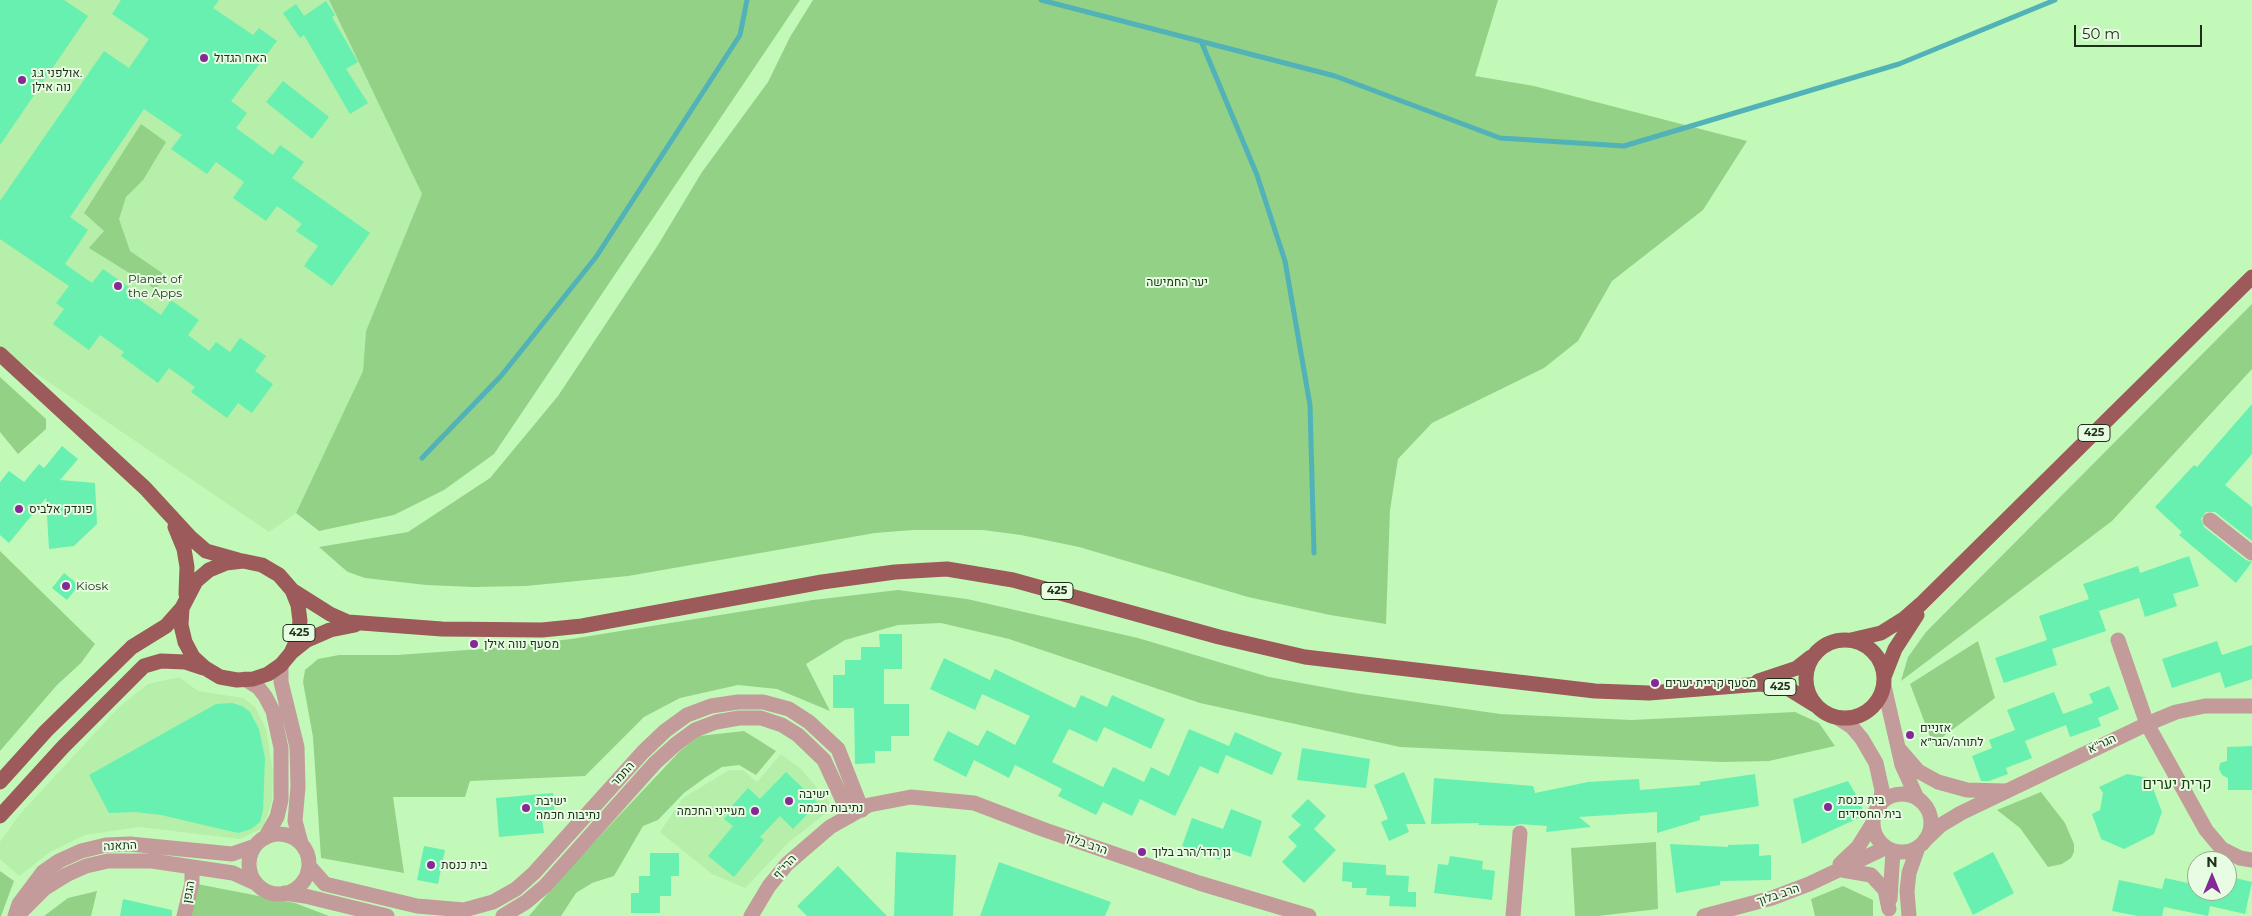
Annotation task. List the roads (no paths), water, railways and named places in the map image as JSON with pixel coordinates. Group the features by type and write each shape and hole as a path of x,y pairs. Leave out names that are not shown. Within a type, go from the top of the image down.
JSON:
{"main road":[{"name":"425","path":"1742,686 1796,668 1824,645 1837,640 1869,637 1893,626 1936,590 2252,277"},
{"path":"0,354 144,488 191,538 206,551 243,561"},
{"path":"170,516 184,549 187,567 184,602"},
{"name":"425","path":"0,782 46,731 132,647 166,626 184,602 196,581 209,570 226,563 243,561 262,565 279,575 292,590 330,614 348,622 368,625"},
{"name":"425","path":"0,816 63,747 144,666 161,661 185,662 205,668 220,676 245,679 268,674 281,665 291,653 307,640 343,626 368,625 500,631 550,629 582,626 822,582 896,572 947,570 1013,580 1273,651 1330,661 1596,691 1649,692 1761,684 1783,688 1815,705 1825,713 1838,718 1850,718 1872,708 1904,632 1936,590"},
{"name":"425","path":"291,653 298,638 300,621 298,605 292,590"},
{"name":"425","path":"184,602 181,625 185,642 193,656 205,668"},
{"path":"1851,640 1864,645 1874,653 1881,664 1884,682"},
{"name":"425","path":"1814,654 1807,669 1806,685 1815,705"}],"street":[{"path":"2210,520 2252,554"},
{"path":"2118,640 2147,724 2206,830 2222,849 2240,858 2252,860"},
{"path":"281,665 281,682 297,747 298,787 295,821 301,843 307,852 309,866 306,877 300,886 284,893"},
{"path":"245,679 258,687 266,696 273,711 281,748 281,800 276,817 249,864 255,883 263,890 273,894 284,893 305,896 354,912 387,916"},
{"path":"1884,682 1906,778 1917,798 1929,813 1929,833 1921,843 1909,873 1907,891 1909,916"},
{"name":"התמר","path":"309,866 325,884 442,910 498,911 516,889 534,873 643,752 665,731 687,715 712,706 738,702 763,702 789,710 809,722 838,750 856,813"},
{"name":"הגר\"א","path":"1921,843 1941,825 1961,813 2147,724 2176,712 2205,706 2252,706"},
{"path":"1838,718 1852,728 1862,739 1876,763 1882,790 1880,805"},
{"path":"1899,749 1918,771 1938,782 1967,790 2006,791"},
{"path":"1917,798 1898,794 1889,797 1876,810 1872,823 1874,832 1889,849 1904,852 1921,843"},
{"name":"הרב בלוך","path":"830,827 868,805 911,797 974,803 1199,883 1308,916"},
{"name":"הגר\"א","path":"1929,813 1951,815 1961,813"},
{"name":"הרב בלוך","path":"1823,878 1858,848 1872,823"},
{"name":"הרי\"ף","path":"751,916 769,886 787,864 830,827"},
{"path":"1513,916 1520,833"},
{"path":"260,842 283,834 301,843"},
{"name":"התאנה","path":"17,916 19,904 43,872 59,861 81,851 106,845 130,844 232,854 260,842"},
{"path":"1889,849 1889,912"},
{"name":"הרב בלוך","path":"1704,916 1772,898 1889,849"},
{"name":"התאנה","path":"17,916 45,888 86,866 108,861 130,860 233,873 255,883"},
{"name":"הגפן","path":"184,916 192,883 192,867"},
{"path":"1838,871 1850,870 1871,874 1885,890 1889,912"},
{"path":"354,912 360,892"}],"waterway":[{"path":"422,458 501,376 596,257 740,35 747,0"},
{"path":"1041,0 1335,76 1500,138 1624,146 1899,64 2055,0"},
{"path":"1201,41 1257,175 1285,261 1310,405 1314,553"}],"place":[{"name":"האח הגדול","path":"204,58"},
{"name":"אולפני ג.ג. נוה אילן","path":"22,80"},
{"name":"Planet of the Apps","path":"118,286"},
{"name":"פונדק אלביס","path":"19,509"},
{"name":"Kiosk","path":"66,586"},
{"name":"מסעף נווה אילן","path":"474,644"},
{"name":"מסעף קריית יערים","path":"1655,683"},
{"name":"אזניים לתורה/הגר״א","path":"1910,735"},
{"name":"ישיבה נתיבות חכמה","path":"789,801"},
{"name":"בית כנסת בית החסידים","path":"1828,807"},
{"name":"ישיבת נתיבות חכמה","path":"526,808"},
{"name":"מעייני החכמה","path":"755,811"},
{"name":"גן הדר/הרב בלוך","path":"1142,852"},
{"name":"בית כנסת","path":"431,865"}],"district":[{"name":"קרית יערים","path":"2177,785"}],"park label":[{"name":"יער החמישה","path":"1177,282"}]}
